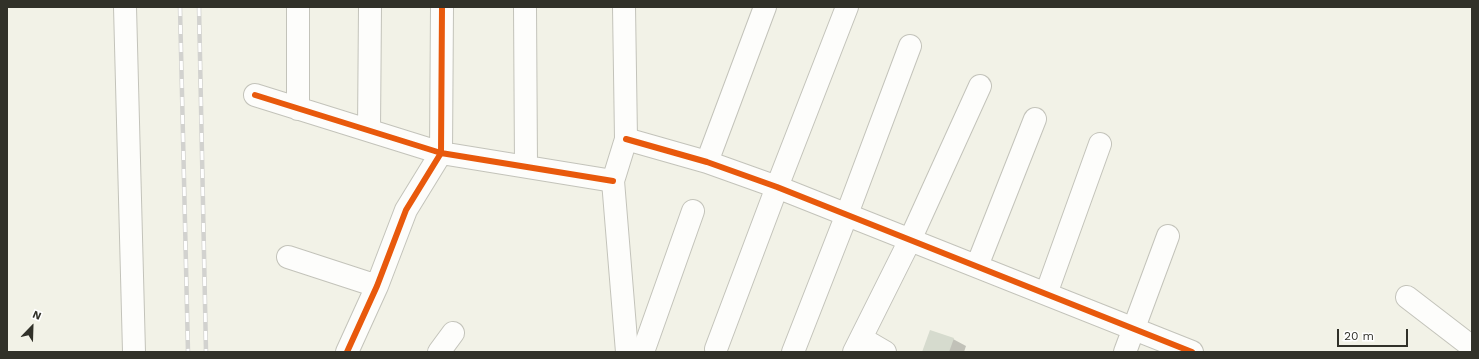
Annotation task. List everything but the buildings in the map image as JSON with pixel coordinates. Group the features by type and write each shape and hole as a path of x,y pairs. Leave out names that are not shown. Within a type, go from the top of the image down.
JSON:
{"street":[{"path":"125,7 134,352"},
{"path":"298,7 298,109"},
{"path":"369,130 370,7"},
{"path":"347,352 377,286 406,210 441,153 442,7"},
{"path":"525,7 526,166"},
{"path":"624,7 626,139 614,181 627,352"},
{"path":"707,162 765,7"},
{"path":"716,349 776,187 846,7"},
{"path":"792,352 848,214 910,46"},
{"path":"885,352 858,345 910,240 980,86"},
{"path":"255,95 441,153 614,181"},
{"path":"977,266 1035,118"},
{"path":"626,139 707,162 848,214 1192,352"},
{"path":"1046,294 1100,144"},
{"path":"643,352 692,211"},
{"path":"1125,352 1168,236"},
{"path":"288,257 377,286"},
{"path":"1408,296 1472,347"},
{"path":"439,352 452,333"}],"railway":[{"path":"180,7 188,352"},
{"path":"199,7 206,352"}],"cycle path":[{"path":"347,352 377,286 406,210 441,153 442,7"},
{"path":"255,95 441,153 613,181"},
{"path":"626,139 707,162 777,187 1192,352"}]}
